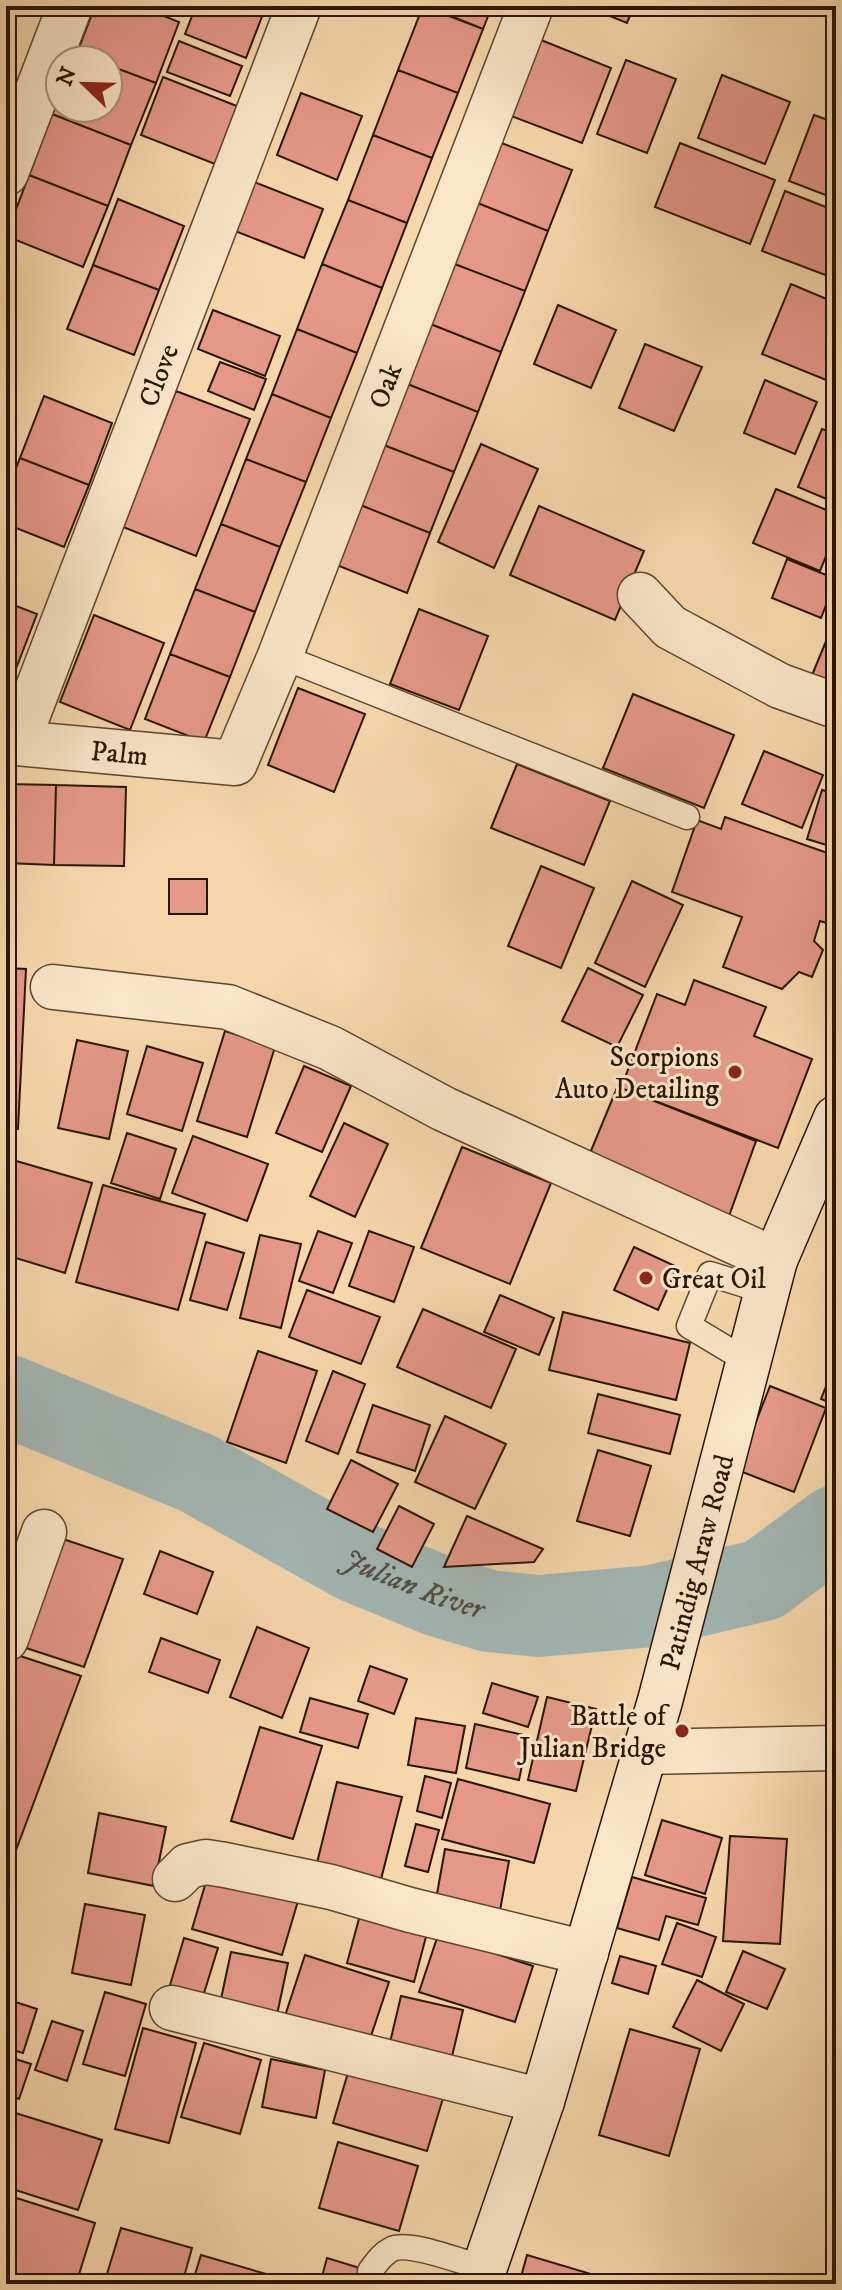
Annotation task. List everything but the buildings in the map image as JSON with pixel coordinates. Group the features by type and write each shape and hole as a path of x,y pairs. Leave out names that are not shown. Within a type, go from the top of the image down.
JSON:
{"street":[{"path":"6,173 70,6"},
{"name":"Clove","path":"12,743 299,6"},
{"name":"Oak","path":"235,763 280,656 531,6"},
{"path":"640,595 670,627 780,686 836,706"},
{"name":"Palm","path":"12,743 235,763"},
{"path":"53,987 228,1007 330,1048 771,1276"},
{"name":"Patindig Araw Road","path":"482,2276 542,2101 660,1701 771,1276 836,1118"},
{"path":"8,1627 44,1532"},
{"path":"644,1752 836,1748"},
{"path":"175,1879 188,1866 206,1862 225,1865 331,1887 410,1910 586,1953"},
{"path":"172,2008 542,2101"}],"lane":[{"path":"280,656 687,817"},
{"path":"749,1362 689,1326 710,1274 771,1276"},
{"path":"370,2271 379,2257 395,2247 411,2248 482,2276"}],"waterway":[{"name":"Julian River","path":"6,1395 197,1473 354,1561 439,1596 489,1611 539,1616 653,1606 763,1580 836,1526"}],"place":[{"name":"Scorpions Auto Detailing","path":"735,1072"},
{"name":"Great Oil","path":"646,1278"},
{"name":"Battle of Julian Bridge","path":"682,1731"}]}
